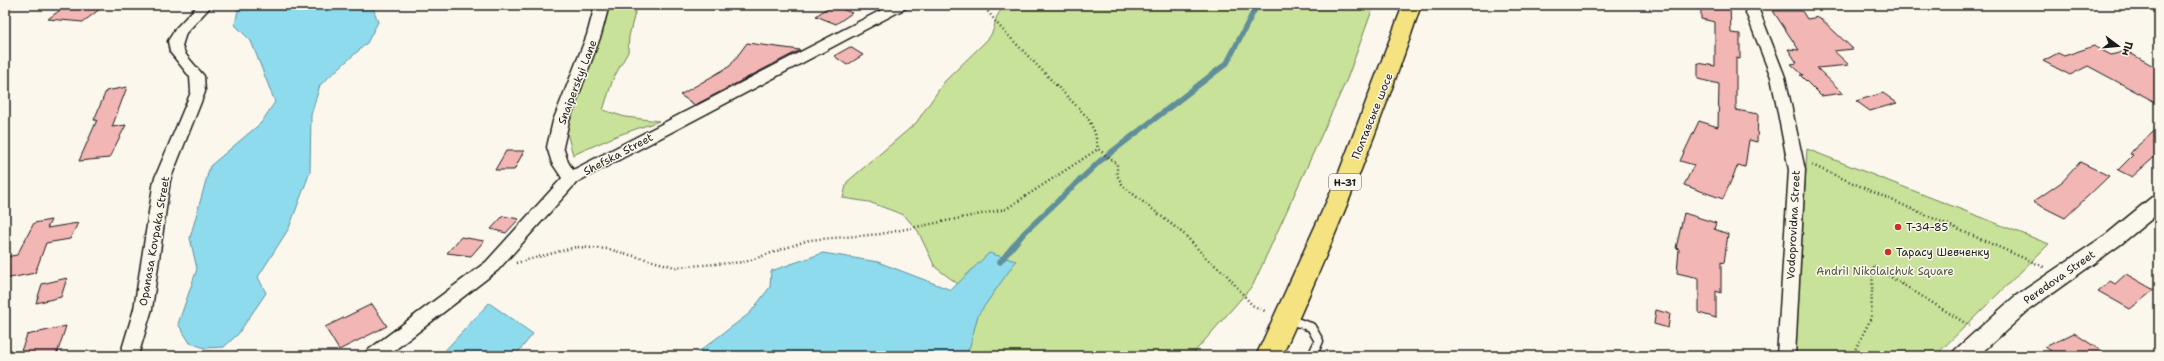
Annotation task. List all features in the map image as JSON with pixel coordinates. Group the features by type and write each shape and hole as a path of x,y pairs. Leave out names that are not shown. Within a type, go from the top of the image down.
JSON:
{"main road":[{"name":"Полтавське шосе","path":"1269,356 1363,140 1394,60 1412,5"}],"street":[{"name":"Opanasa Kovpaka Street","path":"129,356 143,309 162,180 198,92 198,78 176,50 174,41 178,34 199,14 205,5"},
{"name":"Snaiperskyi Lane","path":"571,178 560,163 555,147 561,121 594,35 602,5"},
{"name":"Shefska Street","path":"374,356 492,266 571,178 901,5"},
{"name":"Vodoprovidna Street","path":"1750,5 1778,77 1796,157 1797,170 1786,356"},
{"name":"Peredova Street","path":"1963,356 2022,302 2114,239 2159,202"}],"lane":[{"path":"1286,319 1311,327 1319,342 1312,356"}],"path":[{"path":"983,5 1000,27 1040,66 1088,118 1095,133 1098,149 1117,164 1117,175 1123,186 1185,235 1207,259 1225,273 1252,305 1286,319"},
{"path":"492,266 522,263 576,247 608,248 675,267 745,262 809,240 881,234 1006,209 1098,149"},
{"path":"1796,157 2062,275"},
{"path":"1852,356 1871,318 1871,287 1874,266 1986,335"}],"green space":[{"path":"607,5 637,5 629,36 628,52 613,79 603,110 625,117 659,121 616,136 573,155 566,129"},
{"path":"1007,5 1374,5 1347,79 1253,285 1191,356 964,356 980,309 966,290 935,267 918,231 904,215 869,202 843,198 847,182 916,123 945,81 988,39 993,30 998,14"},
{"name":"Andrii Nikolaichuk Square","path":"1807,149 2049,244 1935,356 1795,356"}],"water":[{"path":"237,5 372,5 378,22 367,43 320,85 311,115 310,172 289,228 258,277 266,293 238,334 224,347 205,348 190,343 178,324 197,269 190,238 210,166 261,123 275,102 251,41 235,25 238,10"},
{"path":"823,253 878,262 951,290 989,253 1016,261 978,315 970,346 965,356 693,356 750,313 770,287 771,271"},
{"path":"489,303 533,334 515,356 440,356"}],"building":[{"path":"67,5 105,5 83,22 48,19"},
{"path":"831,5 852,13 836,24 816,16"},
{"path":"1701,5 1730,5 1731,33 1740,34 1740,59 1736,58 1736,110 1758,114 1757,142 1749,140 1745,167 1738,165 1723,199 1684,185 1694,165 1680,161 1699,121 1718,127 1719,84 1698,79 1698,63 1715,66 1715,22 1701,19"},
{"path":"1773,11 1802,11 1807,19 1819,17 1853,49 1834,51 1849,65 1817,68 1843,93 1821,96 1800,75 1803,75 1791,64 1797,63 1788,49 1799,50"},
{"path":"747,43 800,50 695,105 680,95 730,66"},
{"path":"2094,46 2111,55 2126,51 2159,69 2159,104 2088,66 2070,75 2043,61 2058,53 2064,56"},
{"path":"850,47 863,55 847,65 834,56"},
{"path":"127,87 112,127 126,125 109,158 79,161 97,120 94,120 106,91"},
{"path":"1883,93 1897,103 1870,111 1856,101"},
{"path":"2159,127 2159,153 2132,177 2118,170 2133,155 2130,154 2134,149"},
{"path":"506,151 524,151 514,170 495,170"},
{"path":"2080,162 2109,176 2065,218 2033,202 2063,181"},
{"path":"1684,213 1716,223 1714,229 1728,234 1724,263 1721,262 1721,293 1716,291 1716,318 1699,313 1699,278 1677,273 1679,249 1676,248"},
{"path":"503,216 519,219 506,233 491,229"},
{"path":"51,220 47,228 78,223 70,239 46,243 35,273 5,279 5,257 17,255 34,223"},
{"path":"461,237 484,241 471,256 447,253"},
{"path":"2126,274 2154,290 2130,309 2098,291 2110,281 2115,284"},
{"path":"67,278 61,297 36,303 42,284"},
{"path":"372,304 387,326 339,350 325,327"},
{"path":"1656,310 1670,314 1668,328 1654,324"},
{"path":"66,326 57,354 47,356 19,356 27,335"},
{"path":"2074,333 2109,356 2059,356 2045,347"}],"waterway":[{"path":"1000,262 1024,233 1100,161 1227,63 1257,5"}],"place":[{"name":"Т-34-85","path":"1898,227"},
{"name":"Тарасу Шевченку","path":"1888,252"}]}
